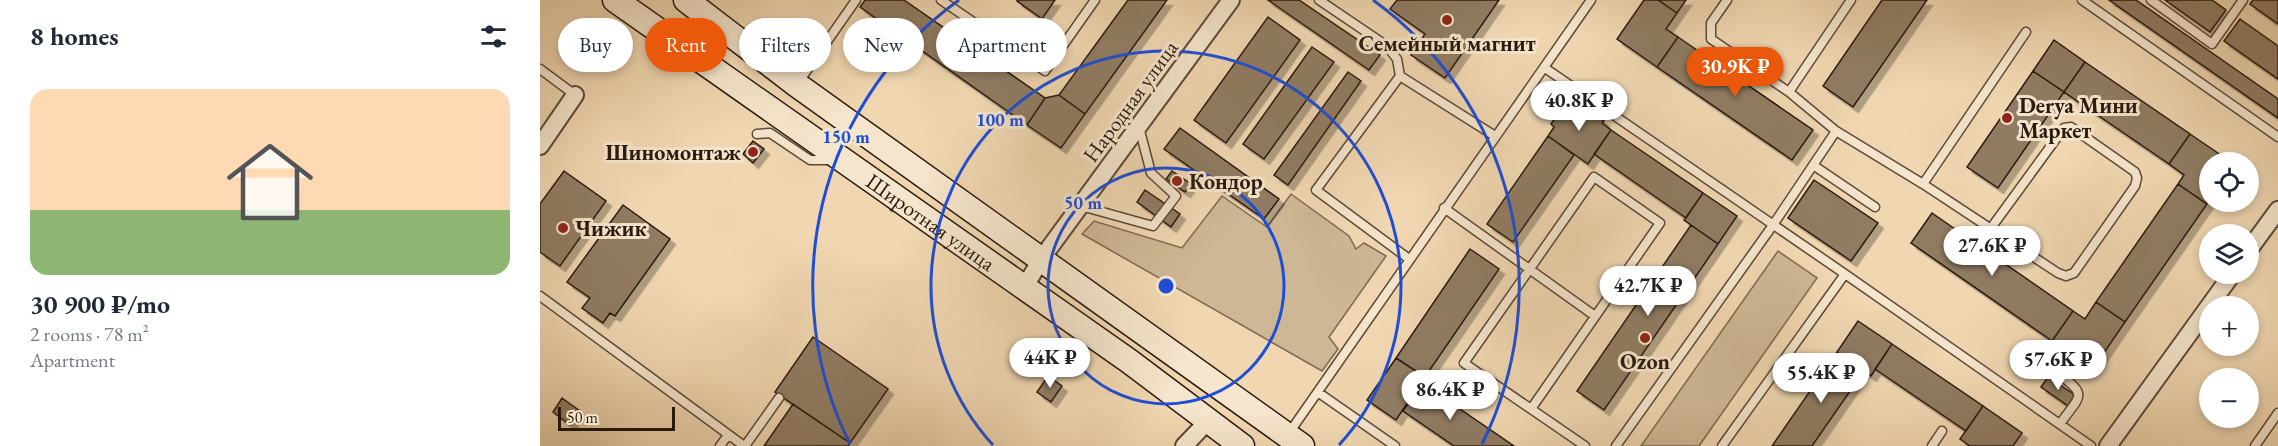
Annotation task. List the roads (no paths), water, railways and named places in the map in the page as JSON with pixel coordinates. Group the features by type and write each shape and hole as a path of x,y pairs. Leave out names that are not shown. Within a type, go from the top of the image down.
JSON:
{"main road":[{"name":"Широтная улица","path":"686,0 797,85 1042,258 1294,441"},
{"name":"Широтная улица","path":"622,4 1129,362 1242,446"}],"street":[{"name":"Народная улица","path":"1024,288 1042,258 1231,0"},
{"path":"540,146 575,95"},
{"path":"2259,236 2278,210"},
{"path":"2108,446 2225,284"},
{"path":"1184,446 1208,421"}],"lane":[{"path":"797,85 856,0"},
{"path":"941,0 1045,71 1095,0"},
{"path":"1319,0 1387,46 1397,59 1400,76 1316,190 1409,259"},
{"path":"1294,441 1319,393 1409,259 1591,0"},
{"path":"1727,0 1711,22 1711,39 1790,92 1836,131 1923,184 2058,273 2066,276 2074,273 2135,186 2137,178 2135,172 2071,127 2064,128 1991,228"},
{"path":"1790,92 1851,0"},
{"path":"2082,0 2278,137"},
{"path":"2151,0 2212,44 2243,0"},
{"path":"1923,184 2026,32"},
{"path":"1545,68 2091,446"},
{"path":"540,69 575,95"},
{"path":"1400,76 1495,136"},
{"path":"1081,206 1153,226 1176,196 1151,173 1139,127"},
{"path":"1616,446 1773,225 1836,131"},
{"path":"757,134 770,133 810,160 843,160"},
{"path":"1813,165 1875,207"},
{"path":"1531,409 1660,223 1594,177 1464,363 1531,409 1585,446"},
{"path":"1444,208 1595,316"},
{"path":"1722,446 1845,274"},
{"path":"540,296 745,446 779,398"},
{"path":"2056,372 2076,387 2079,392 2078,398 2060,424"},
{"path":"1319,393 1395,446"},
{"path":"2254,446 2278,413"},
{"path":"1932,446 1942,431"},
{"path":"720,446 728,435"}],"place":[{"name":"Семейный магнит","path":"1447,20"},
{"name":"Derya Мини Маркет","path":"2007,118"},
{"name":"Шиномонтаж","path":"753,152"},
{"name":"Кондор","path":"1177,181"},
{"name":"Чижик","path":"563,228"},
{"name":"Ozon","path":"1645,338"}]}
